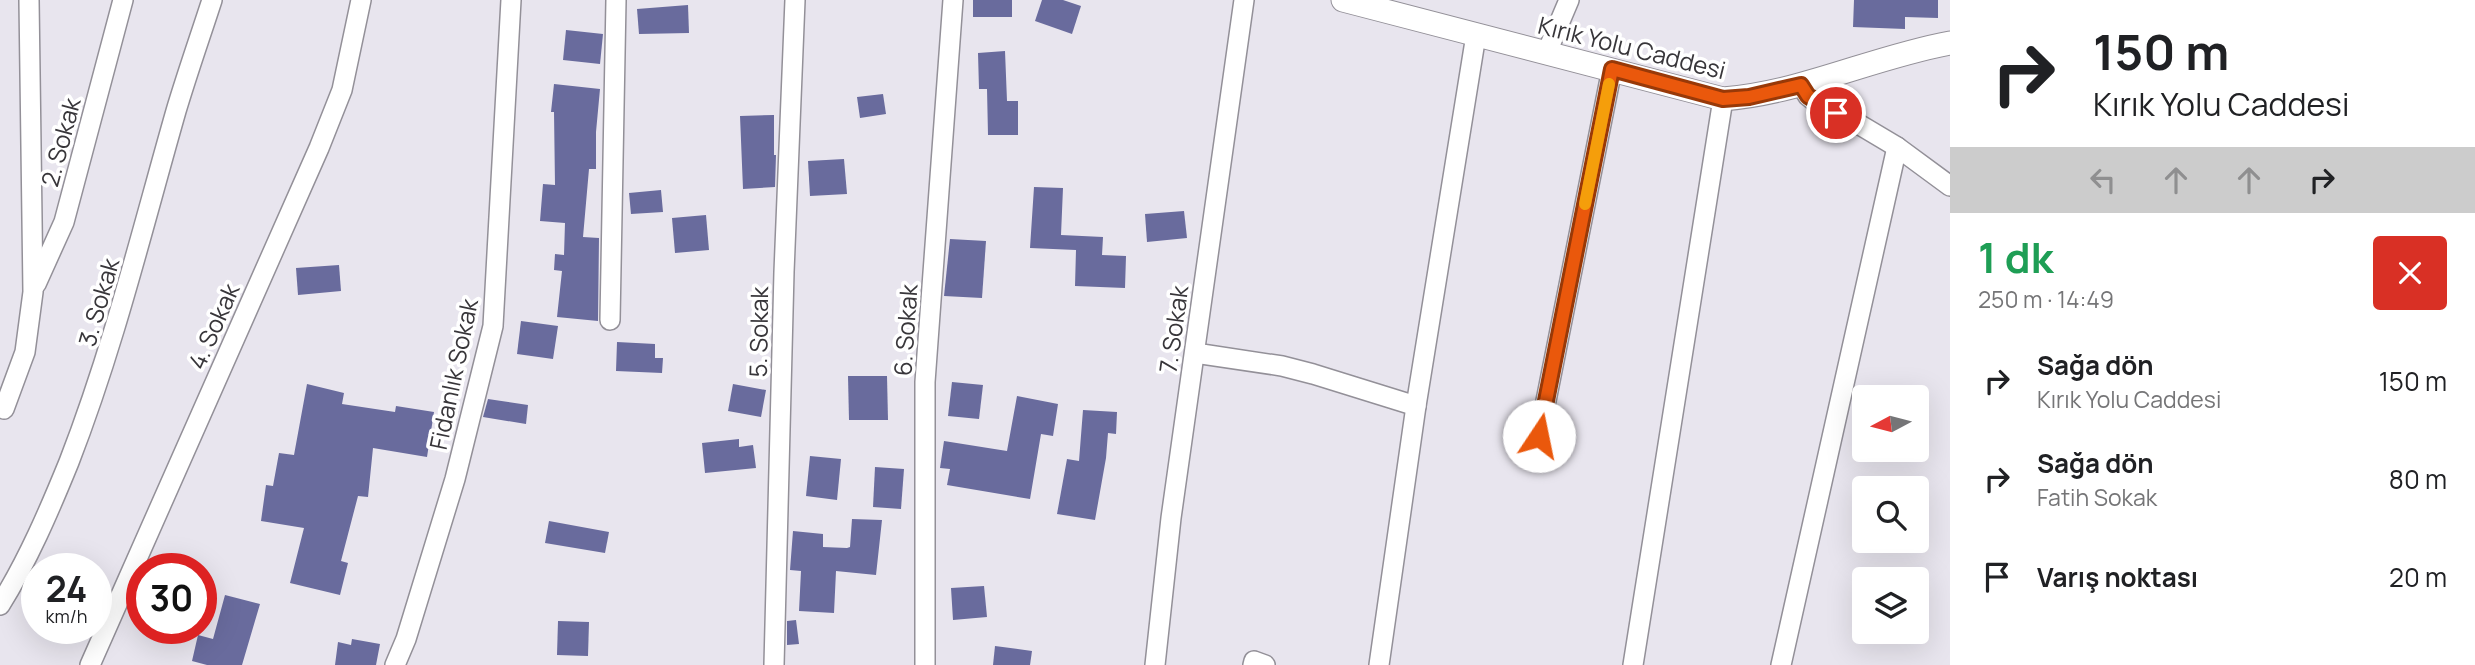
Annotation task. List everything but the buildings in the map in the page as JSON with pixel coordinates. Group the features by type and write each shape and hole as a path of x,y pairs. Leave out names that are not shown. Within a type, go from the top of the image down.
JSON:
{"street":[{"path":"4,409 24,352 33,292 29,0"},
{"name":"2. Sokak","path":"33,292 64,222 123,0"},
{"name":"3. Sokak","path":"0,605 21,572 95,394 118,324 177,108 212,0"},
{"name":"4. Sokak","path":"90,665 319,148 342,90 361,0"},
{"name":"Fidanlık Sokak","path":"395,665 406,639 455,479 493,326 511,0"},
{"path":"610,320 615,0"},
{"name":"5. Sokak","path":"774,665 784,272 795,0"},
{"name":"6. Sokak","path":"925,665 925,382 953,0"},
{"name":"7. Sokak","path":"1155,665 1171,518 1244,0"},
{"name":"Kırık Yolu Caddesi","path":"1343,0 1373,4 1476,35 1723,99 1749,97 1801,85 1950,43"},
{"path":"1547,52 1569,0"},
{"path":"1379,665 1416,406 1476,35"},
{"path":"1539,436 1612,69"},
{"path":"1801,85 1808,96 1818,104 1897,147 1950,186"},
{"path":"1633,665 1723,99"},
{"path":"1782,665 1897,147"},
{"path":"1195,353 1292,369 1416,406"},
{"path":"1253,665 1254,661 1265,665"}],"slow traffic":[{"path":"1585,204 1609,84"}],"route":[{"path":"1539,436 1612,69 1723,99 1749,97 1801,85 1808,96 1836,113"}]}
